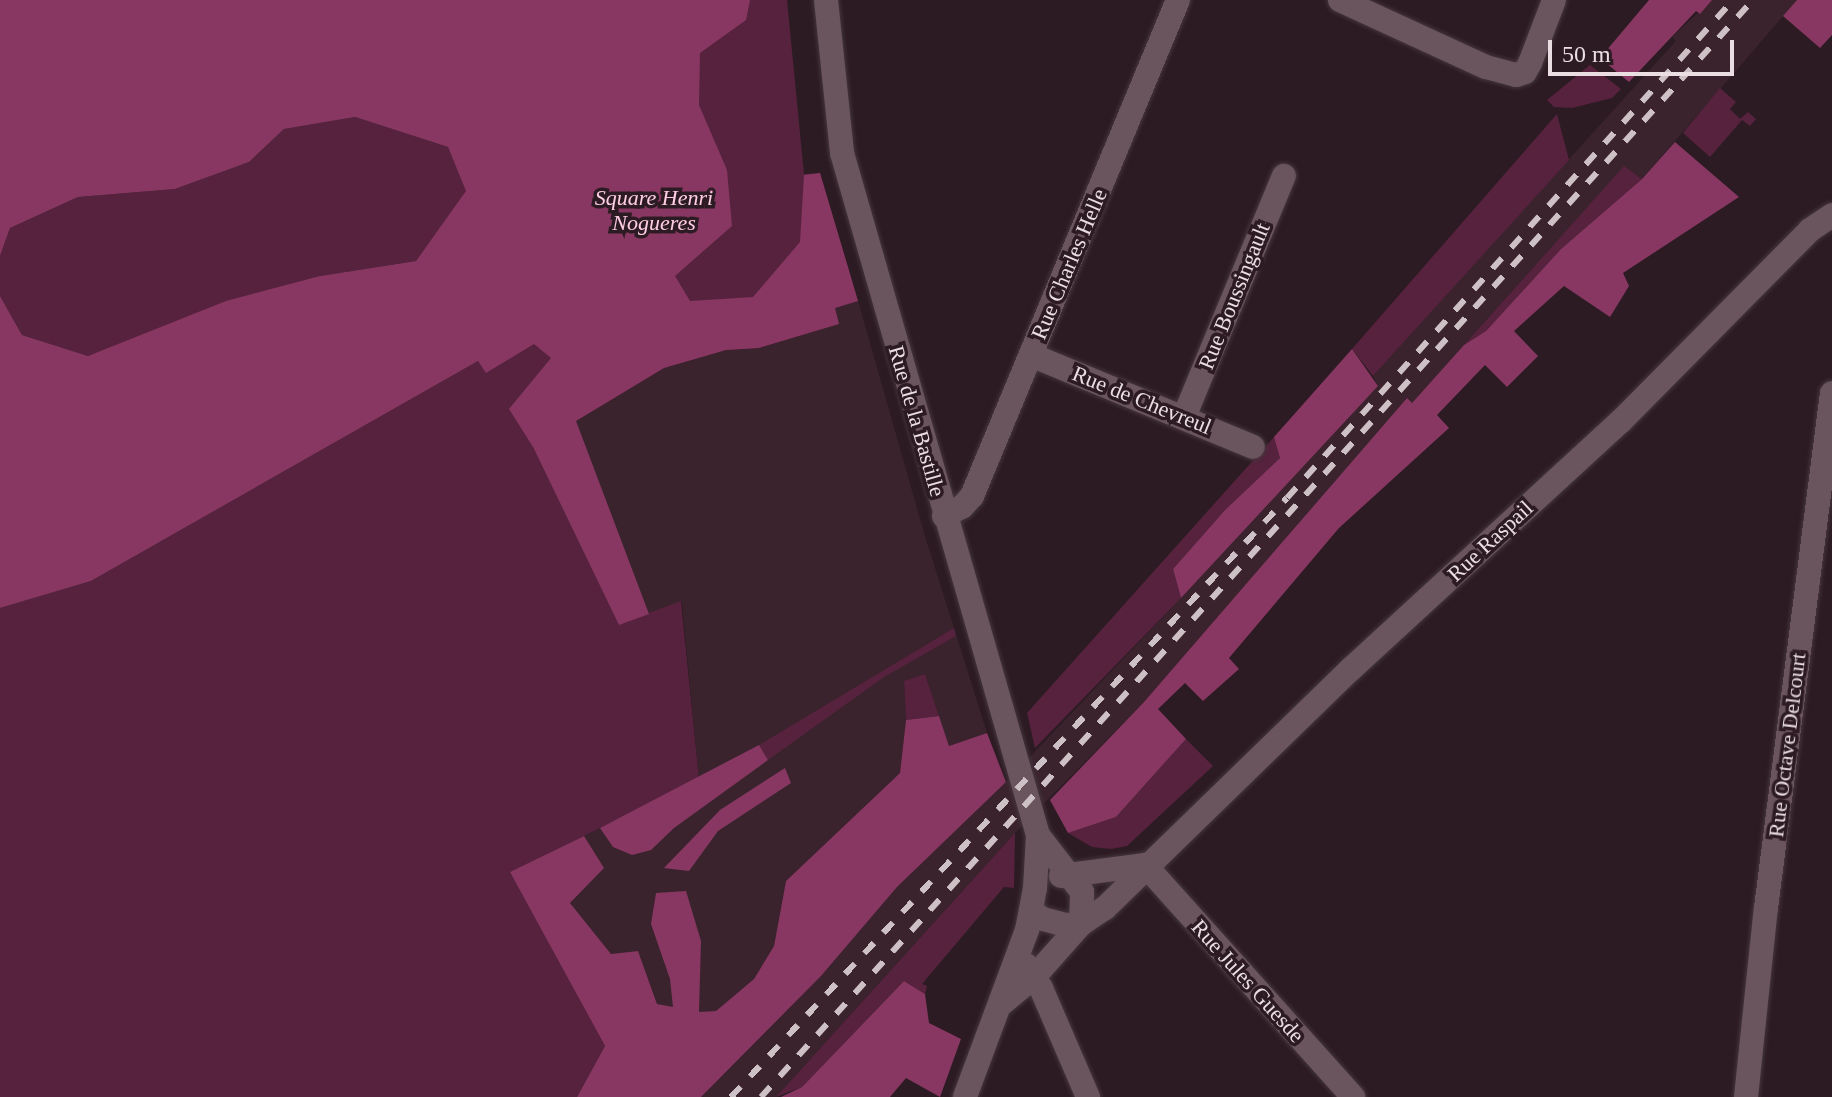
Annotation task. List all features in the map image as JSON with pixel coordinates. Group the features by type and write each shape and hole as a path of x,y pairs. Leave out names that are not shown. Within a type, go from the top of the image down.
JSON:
{"street":[{"name":"Rue de la Bastille","path":"826,0 842,153 1038,835 1033,900 1019,955 965,1097"},
{"name":"Rue Charles Helle","path":"944,516 962,507 972,496 1178,0"},
{"path":"1340,0 1486,67 1516,75 1525,72 1530,63 1554,0"},
{"name":"Rue Boussingault","path":"1184,417 1284,176"},
{"name":"Rue Raspail","path":"1081,924 1105,908 1145,865 1351,669 1620,422 1810,230 1832,215"},
{"name":"Rue de Chevreul","path":"1031,355 1253,447"},
{"name":"Rue Octave Delcourt","path":"1746,1097 1766,908 1832,393"},
{"name":"Rue de la Bastille","path":"1038,835 1082,892 1081,924"},
{"path":"1081,924 1055,923 1033,900 1070,873 1145,865"},
{"name":"Rue Jules Guesde","path":"1145,865 1353,1097"},
{"path":"998,1007 1034,977 1081,924"},
{"path":"1019,955 1034,977 1088,1097"}],"shaded area":[{"path":"1712,0 1797,0 1642,179 1624,167 1412,403 1406,399 1144,702 1015,833 776,1097 701,1097 821,976 897,887 1006,782 1378,386 1373,376 1676,41 1672,37"},
{"path":"858,301 924,533 987,733 949,746 925,674 904,681 906,720 900,773 786,881 774,946 754,979 716,1011 699,1013 657,1004 638,951 611,954 570,903 603,868 584,836 699,779 682,602 619,625 533,447 664,368 726,350 759,348 839,324 835,308"}],"green space":[{"name":"Square Henri Nogueres","path":"0,0 750,0 746,20 700,53 699,105 727,170 732,226 675,276 690,301 753,297 800,242 804,175 820,173 858,301 835,308 839,324 759,348 726,350 664,368 576,421 649,614 619,625 533,447 509,409 551,358 534,344 486,373 478,361 91,581 0,608 0,296 22,335 88,356 226,301 320,276 416,261 466,191 448,147 355,117 284,129 249,162 175,189 78,197 10,228 0,256"},
{"name":"Square Henri Nogueres","path":"527,0 787,0 804,174 820,173 858,301 835,308 839,324 759,348 726,350 664,368 533,447 619,624 681,601 699,779 511,872 605,1046 577,1097 0,1097 0,608 91,581 478,361"},
{"path":"1649,0 1712,0 1700,14 1696,11 1629,82 1600,58"},
{"path":"1797,0 1832,0 1832,35 1820,48 1783,16"},
{"path":"1590,65 1621,89 1612,98 1572,108 1554,107 1547,100"},
{"path":"1720,88 1736,102 1730,109 1740,119 1748,112 1756,119 1750,126 1742,120 1710,157 1683,133"},
{"path":"1557,114 1569,160 1373,376 1352,349"},
{"path":"355,117 448,147 467,191 416,261 320,276 88,356 22,335 0,296 0,256 10,228 78,197 175,189 249,162 284,129"},
{"path":"1675,142 1739,197 1623,273 1629,286 1610,317 1564,286 1514,331 1538,356 1507,387 1485,365 1437,415 1449,428 1339,528 1229,658 1239,669 1203,701 1185,683 1158,709 1186,739 1116,817 1068,833 1050,800 1144,702 1407,398 1412,403 1464,345 1486,331 1561,249 1642,179"},
{"path":"1624,166 1642,179 1561,249 1486,331 1464,345"},
{"path":"1352,349 1378,386 1181,598 1173,569 1225,510 1280,458 1274,437"},
{"path":"1274,437 1280,458 1225,510 1173,569 1181,598 1035,748 1027,713"},
{"path":"954,628 956,636 884,677 768,760 759,745"},
{"path":"925,674 939,716 906,720 904,681"},
{"path":"939,716 949,746 987,733 1006,782 897,887 821,976 701,1097 577,1097 605,1046 510,872 584,836 604,868 570,903 611,954 638,951 657,1004 673,1007 670,979 651,924 656,893 686,891 701,941 699,1012 716,1011 754,979 774,946 786,881 900,773 906,720"},
{"path":"1186,739 1213,766 1127,846 1111,849 1092,847 1068,833 1116,817"},
{"path":"759,745 768,760 674,828 651,850 632,855 613,847 600,828"},
{"path":"785,768 791,783 718,831 689,871 664,868 720,810"},
{"path":"1015,833 1014,888 1004,887 922,984 927,986 925,994 904,981 802,1087 776,1097"},
{"path":"904,981 925,994 929,1023 961,1039 940,1097 906,1078 890,1097 781,1097 802,1087"}],"railway":[{"path":"731,1097 1287,498 1733,0"},
{"path":"761,1097 1753,0"}]}
